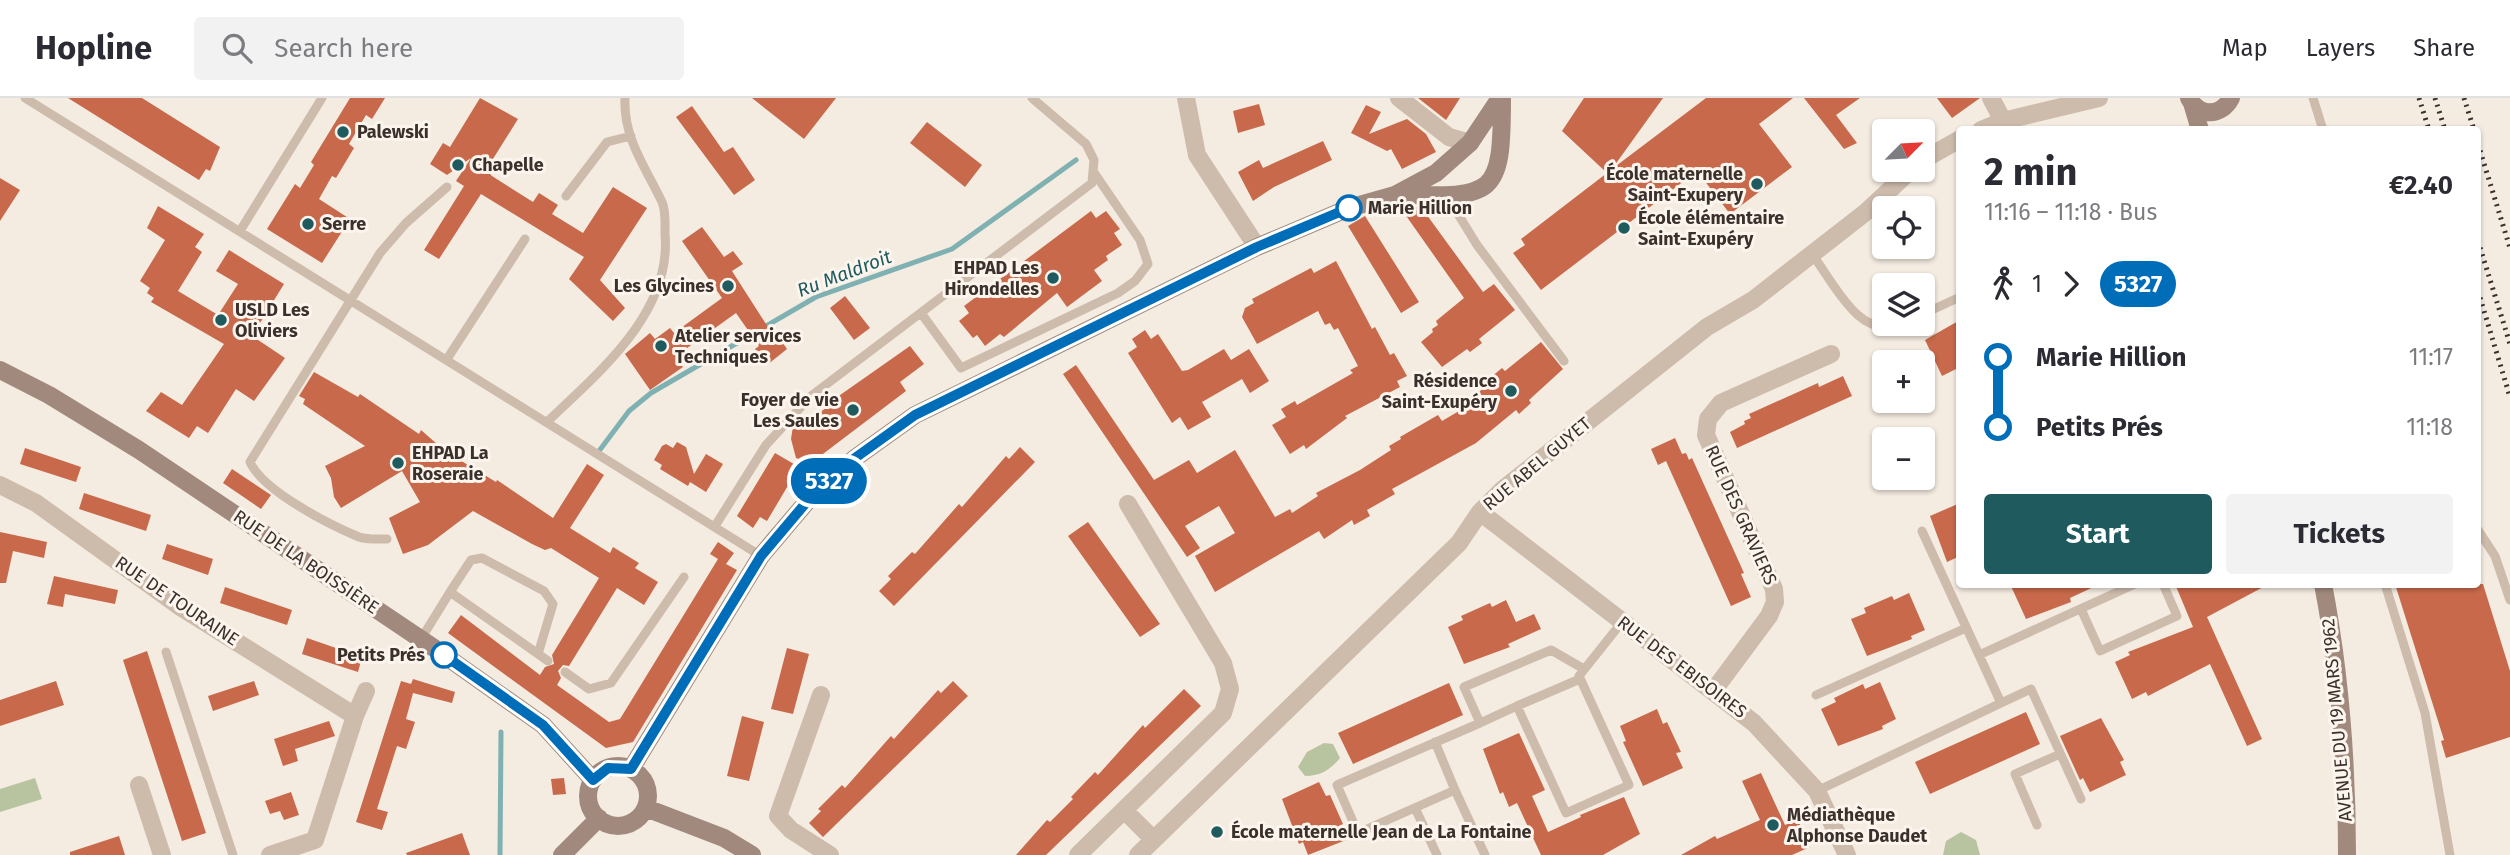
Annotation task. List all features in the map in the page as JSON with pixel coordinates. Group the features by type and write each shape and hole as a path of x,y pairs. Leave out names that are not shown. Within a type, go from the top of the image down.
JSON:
{"street":[{"path":"1186,98 1197,155 1257,247"},
{"path":"1399,98 1449,137 1470,142 1502,141"},
{"path":"1395,195 1464,196 1492,180 1500,166 1501,98"},
{"path":"631,769 761,556 810,498 855,458 915,415 1257,247 1342,211 1395,195 1436,173 1470,142 1501,98"},
{"path":"1990,98 2003,121"},
{"path":"1991,126 2099,98"},
{"path":"2190,101 2209,113 2227,104"},
{"path":"2190,101 2199,126"},
{"path":"2216,126 2227,104"},
{"path":"1936,153 1956,141"},
{"path":"1436,173 1440,189 1447,196"},
{"name":"RUE ABEL GUYET","path":"1138,855 1459,542 1480,512 1502,490 1707,327 1754,300 1866,212 1898,182"},
{"name":"RUE DES GRAVIERS","path":"1714,691 1769,616 1775,602 1774,589 1706,435 1708,419 1721,403 1831,354"},
{"name":"RUE DE LA BOISSIÈRE","path":"0,370 48,395 139,450 421,639 543,725 593,780"},
{"name":"RUE DE TOURAINE","path":"0,485 36,503 179,606 355,716"},
{"path":"1078,855 1223,713 1230,689 1223,663 1128,504"},
{"name":"RUE DES EBISOIRES","path":"1480,512 1754,723 1817,791 1847,855"},
{"name":"AVENUE DU 19 MARS 1962","path":"2323,588 2340,723 2347,855"},
{"path":"270,855 314,840 355,716 366,691"},
{"path":"821,695 778,816 791,830 830,855"},
{"path":"608,768 631,769 645,781 648,799 646,808 634,822 625,825 607,823 599,818 589,796 593,780 608,768"},
{"path":"139,785 162,855"},
{"path":"646,808 724,838 752,855"},
{"path":"1124,810 1153,839"},
{"path":"562,855 599,818"}],"lane":[{"path":"25,98 761,556"},
{"path":"240,231 322,98"},
{"path":"547,422 620,351 660,286 667,246 663,205 637,159 625,112 625,98"},
{"path":"715,526 766,445 810,396 1092,183 1094,160 1086,144 1032,98"},
{"path":"2313,98 2322,126"},
{"path":"566,195 607,142 631,136"},
{"path":"922,313 961,368 1118,293 1135,281 1147,264 1140,240 1093,171"},
{"path":"387,539 362,538 282,495 254,471 250,462 380,253 405,223 447,187"},
{"path":"1447,196 1470,235 1564,361"},
{"path":"447,359 525,239"},
{"path":"1811,253 1857,315 1872,325"},
{"path":"1935,308 1956,299"},
{"path":"1922,531 2001,703"},
{"path":"2481,535 2495,556 2510,600"},
{"path":"421,639 471,560 482,558 544,591 553,604 538,654"},
{"path":"565,672 589,689 611,683 684,577"},
{"path":"1979,654 2126,588"},
{"path":"2081,608 2100,651 2177,617 2165,588"},
{"path":"2386,588 2425,713 2450,855"},
{"path":"450,592 548,661"},
{"path":"1517,706 1566,813 1629,785 1579,676 1622,622"},
{"path":"1816,695 1966,628"},
{"path":"1480,723 1464,687 1551,649 1584,669"},
{"path":"166,652 233,855"},
{"path":"1455,790 1358,833 1337,785 1580,679"},
{"path":"1817,791 2031,689 2081,799"},
{"path":"1435,743 1485,855"},
{"path":"2037,825 2015,774 2060,754"},
{"path":"1415,808 1437,855"}],"green space":[{"path":"1324,743 1333,744 1340,758 1325,772 1305,776 1298,767 1307,752"},
{"path":"35,778 42,799 0,812 0,789"},
{"path":"1961,832 1976,840 1980,855 1943,855 1946,841"}],"building":[{"path":"68,98 142,98 220,147 210,171 206,169 199,180"},
{"path":"350,98 385,98 372,119 366,115 349,144 354,148 336,178 332,176 319,199 350,219 322,263 267,229 295,184 300,188 314,165 311,162"},
{"path":"480,98 518,119 486,170 492,176 533,202 539,193 558,205 552,214 583,233 613,187 647,208 600,280 625,308 613,321 569,279 584,257 481,194 439,259 424,250 464,186 456,181 471,158 447,175 430,164 443,143 450,147"},
{"path":"752,98 836,98 804,139"},
{"path":"1418,98 1460,98 1446,120"},
{"path":"1584,98 1663,98 1612,169 1706,98 1793,98 1759,124 1792,167 1730,214 1697,171 1541,290 1513,253 1525,245 1521,239 1607,173 1562,131"},
{"path":"1804,98 1860,98 1836,115 1857,143 1844,149"},
{"path":"1937,98 1980,98 1952,118"},
{"path":"1259,104 1265,125 1238,133 1233,111"},
{"path":"1366,105 1381,112 1369,134 1407,119 1426,134 1436,152 1402,169 1391,149 1387,151 1351,133"},
{"path":"692,106 724,152 733,147 755,180 734,195 676,117"},
{"path":"927,122 982,165 965,187 910,143"},
{"path":"1323,141 1332,160 1274,187 1253,201 1238,172 1259,160 1263,168"},
{"path":"0,178 20,190 0,221"},
{"name":"USLD Les Oliviers","path":"158,206 204,234 195,247 202,252 178,291 218,315 238,284 216,271 229,250 284,284 252,336 285,358 254,401 236,389 208,433 197,426 189,438 146,411 161,392 182,405 224,344 151,302 154,298 147,293 150,288 140,281 165,240 147,228"},
{"name":"Résidence Saint-Exupéry","path":"1421,207 1483,292 1494,284 1515,310 1479,339 1482,343 1470,352 1467,349 1442,367 1421,342 1438,325 1436,321 1464,298 1402,210"},
{"name":"EHPAD Les Hirondelles","path":"1091,211 1096,218 1106,211 1120,229 1114,233 1122,245 1106,256 1108,260 1094,270 1102,281 1067,307 1057,293 1004,337 1000,334 985,346 977,335 973,338 959,321 969,313 964,306"},
{"path":"1365,216 1419,302 1401,313 1348,226"},
{"path":"702,227 724,257 733,251 743,264 732,271 773,335 776,333 787,349 767,365 755,349 759,346 736,313 676,356 683,367 650,390 625,354 650,333 655,339 670,328 674,333 722,298 682,241"},
{"path":"1336,261 1372,329 1375,327 1390,355 1394,353 1407,376 1397,381 1400,387 1345,416 1347,418 1306,449 1304,445 1290,454 1272,425 1286,417 1281,409 1295,401 1297,405 1353,373 1350,370 1358,366 1338,328 1334,330 1330,323 1325,325 1318,311 1257,344 1242,317 1245,308 1254,303 1252,299 1311,268 1314,273"},
{"path":"845,296 870,328 854,340 830,308"},
{"path":"1956,322 1956,369 1942,376 1935,361 1935,350 1930,350 1925,340"},
{"path":"1145,330 1151,339 1158,334 1182,371 1224,349 1231,360 1249,349 1269,381 1250,393 1242,379 1202,402 1211,417 1188,430 1180,417 1172,423 1128,353 1137,347 1132,339"},
{"path":"1541,342 1563,369 1529,400 1531,403 1519,414 1516,410 1476,443 1392,489 1395,494 1367,510 1370,516 1354,525 1352,520 1324,539 1319,531 1215,592 1195,556 1235,533 1219,506 1185,526 1200,548 1187,557 1063,374 1076,365 1154,480 1189,460 1197,473 1235,450 1275,517 1290,509 1292,513 1318,496 1316,493 1360,470 1391,450 1389,446 1401,439 1400,437 1438,415 1442,421 1471,404 1468,401 1492,381 1490,378 1502,368 1505,371"},
{"name":"Foyer de vie Les Saules","path":"910,346 924,364 900,382 906,391 811,463 796,458 791,439 793,426 799,428 834,402 833,400"},
{"path":"314,372 358,397 360,394 419,434 421,430 445,451 496,482 497,480 553,518 587,464 604,475 570,528 610,553 613,547 639,563 635,568 658,582 644,605 617,588 569,666 563,665 558,671 561,678 557,685 609,722 620,719 718,559 710,554 718,542 734,553 726,564 737,570 633,742 606,748 448,633 461,615 540,675 545,667 554,664 552,655 599,578 551,548 545,550 532,544 473,511 428,545 403,554 389,518 420,502 402,471 341,508 334,497 331,478 325,466 365,446 303,404 305,399 299,396"},
{"path":"1843,376 1852,396 1737,448 1730,432 1745,424 1744,421 1751,418 1749,414 1818,383 1819,387"},
{"path":"1675,438 1682,454 1686,453 1689,460 1692,458 1744,573 1741,574 1751,597 1731,606 1666,461 1658,465 1651,449"},
{"path":"677,442 686,447 694,474 706,454 723,464 706,492 690,482 688,486 660,469 662,465 654,460 662,446 666,444 673,448"},
{"path":"1020,447 1035,462 894,606 879,591 891,579 888,576 912,552 915,554 959,504 962,507 1006,456 1009,459"},
{"path":"25,448 81,467 76,482 20,464"},
{"path":"775,453 799,467 767,521 760,517 753,528 737,516"},
{"path":"232,469 271,495 261,509 223,483"},
{"path":"84,493 151,515 146,531 79,509"},
{"path":"1956,505 1956,558 1947,562 1930,516"},
{"path":"1088,522 1160,624 1140,637 1068,536"},
{"path":"0,532 47,542 44,558 13,551 6,583 0,583"},
{"path":"167,544 213,559 208,575 162,559"},
{"path":"54,576 118,590 115,604 65,594 63,607 47,604"},
{"path":"2483,584 2510,671 2510,737 2446,758 2441,741 2444,740 2396,588 2481,588"},
{"path":"225,587 292,610 287,625 220,603"},
{"path":"2012,588 2091,588 2070,598 2071,602 2026,619"},
{"path":"2177,588 2261,588 2207,617 2262,739 2247,746 2210,664 2148,696 2146,692 2132,699 2115,662 2130,655 2128,652 2193,627"},
{"path":"1909,593 1925,630 1911,636 1912,639 1867,656 1851,619 1866,613 1864,608 1892,596 1894,600"},
{"path":"1506,600 1516,622 1534,614 1541,629 1508,644 1510,647 1464,664 1448,627 1463,620 1461,616 1490,603 1492,607"},
{"path":"307,638 362,657 358,672 302,654"},
{"path":"787,648 809,654 793,714 771,709"},
{"path":"147,651 206,833 182,841 123,660"},
{"path":"413,679 455,692 452,703 413,693 406,719 415,722 406,749 397,746 377,809 388,812 382,830 356,822 401,681 411,684"},
{"path":"56,681 64,705 0,726 0,700"},
{"path":"254,681 259,695 213,711 208,696"},
{"path":"953,681 968,696 823,837 809,823 821,811 818,809 842,785 845,788 891,736 894,739 938,690 941,693"},
{"path":"1880,682 1896,719 1882,726 1883,729 1838,746 1821,709 1836,702 1834,698 1863,684 1865,689"},
{"path":"1449,683 1463,715 1353,764 1338,733"},
{"path":"1184,689 1201,706 1046,855 1016,855 1047,820 1050,822 1073,799 1071,797 1095,772 1098,775 1143,725 1145,728"},
{"path":"1657,709 1663,724 1667,722 1681,752 1676,753 1683,768 1643,786 1623,742 1626,741 1620,726"},
{"path":"2026,712 2040,744 1930,794 1915,762"},
{"path":"742,716 764,722 749,781 727,776"},
{"path":"2101,718 2124,760 2120,762 2126,775 2090,792 2083,778 2080,780 2060,736"},
{"path":"329,721 335,736 295,749 298,761 283,766 274,739"},
{"path":"1519,733 1545,790 1532,796 1548,832 1624,797 1640,834 1603,855 1541,855 1517,803 1509,807 1503,792 1500,794 1483,749"},
{"path":"1761,773 1785,825 1798,820 1810,847 1792,855 1681,855 1715,836 1717,839 1760,820 1742,781"},
{"path":"564,778 566,794 553,795 551,779"},
{"path":"1319,782 1326,796 1330,795 1343,824 1339,826 1346,840 1308,855 1303,842 1299,844 1282,799"},
{"path":"291,792 299,815 284,820 280,811 270,814 265,801"},
{"path":"462,833 470,855 406,853"},
{"path":"119,836 125,855 70,855 70,852"}],"waterway":[{"name":"Ru Maldroit","path":"599,451 629,411 651,393 816,297 952,249 1076,160"},
{"name":"Ru Maldroit","path":"500,855 501,732"}],"railway":[{"path":"2419,98 2428,126"},
{"path":"2435,98 2444,126"},
{"path":"2464,98 2473,126"},
{"path":"2481,154 2510,248"},
{"path":"2481,251 2510,344"},
{"path":"2481,301 2510,397"}],"bus line":[{"name":"5327","path":"444,655 543,725 593,780 608,768 625,766 631,769 761,556 810,498 855,458 915,415 1257,247 1349,208"}],"place":[{"name":"Palewski","path":"343,132"},
{"name":"Chapelle","path":"458,165"},
{"name":"École maternelle Saint-Exupery","path":"1757,184"},
{"name":"Marie Hillion","path":"1349,208"},
{"name":"Serre","path":"308,224"},
{"name":"École élémentaire Saint-Exupéry","path":"1624,228"},
{"name":"EHPAD Les Hirondelles","path":"1053,278"},
{"name":"Les Glycines","path":"728,286"},
{"name":"USLD Les Oliviers","path":"221,320"},
{"name":"Atelier services Techniques","path":"661,346"},
{"name":"Résidence Saint-Exupéry","path":"1511,391"},
{"name":"Foyer de vie Les Saules","path":"853,410"},
{"name":"EHPAD La Roseraie","path":"398,463"},
{"name":"Petits Prés","path":"444,655"},
{"name":"Médiathèque Alphonse Daudet","path":"1773,825"},
{"name":"École maternelle Jean de La Fontaine","path":"1217,832"}]}
